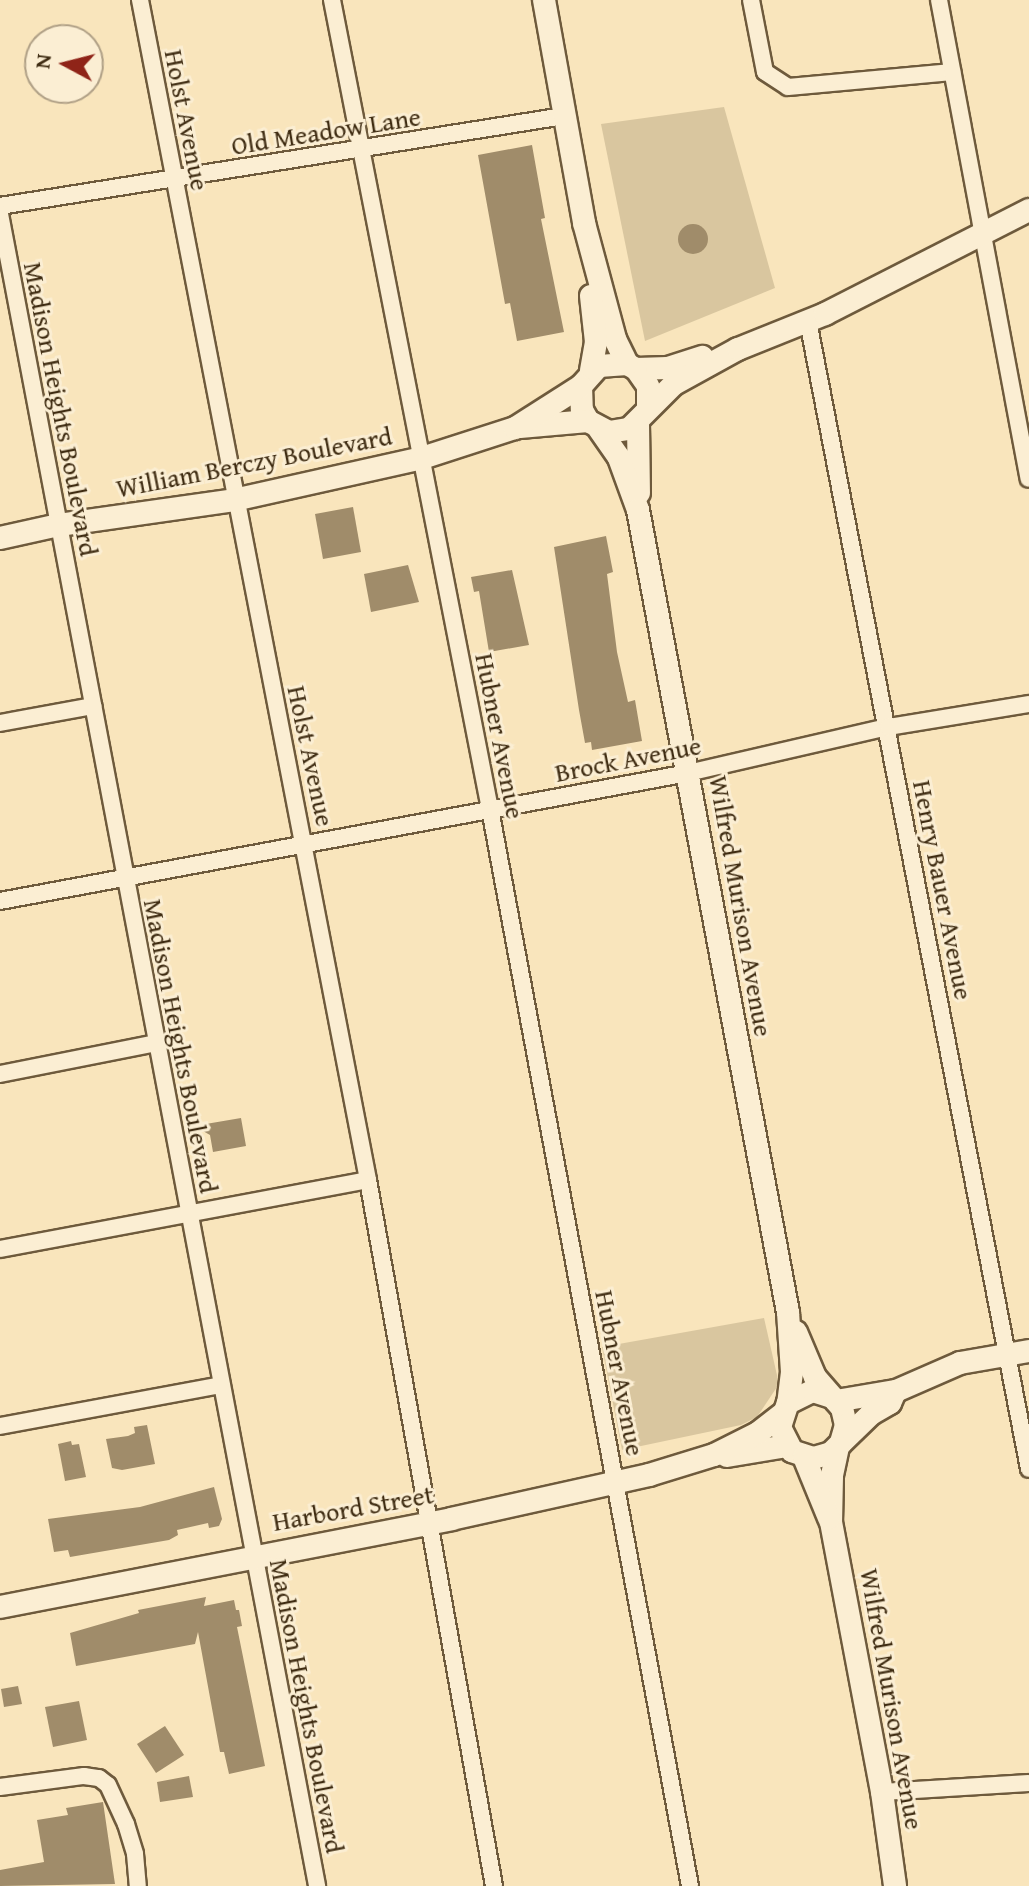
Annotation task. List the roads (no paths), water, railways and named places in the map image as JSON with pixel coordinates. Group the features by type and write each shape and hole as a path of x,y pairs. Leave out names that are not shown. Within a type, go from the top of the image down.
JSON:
{"street":[{"name":"Holst Avenue","path":"140,0 234,500 368,1180 494,1886"},
{"name":"Hubner Avenue","path":"332,0 490,809 690,1886"},
{"path":"544,0 584,223 595,323 582,410 594,425 619,432 643,415 674,384 738,349"},
{"path":"751,0 765,72 788,87 952,72"},
{"path":"939,0 1029,479"},
{"name":"Old Meadow Lane","path":"0,206 564,116"},
{"path":"586,379 608,363 668,368 738,349 808,321 1029,210"},
{"name":"Madison Heights Boulevard","path":"0,214 317,1886"},
{"path":"584,223 615,339 631,367 648,386 643,415"},
{"name":"Henry Bauer Avenue","path":"808,321 888,727 1018,1353 1029,1469"},
{"name":"William Berczy Boulevard","path":"515,428 586,379"},
{"name":"Wilfred Murison Avenue","path":"638,510 643,415"},
{"name":"William Berczy Boulevard","path":"0,538 59,525 234,500 422,458 515,428 594,425"},
{"name":"Wilfred Murison Avenue","path":"594,425 619,458 638,510 788,1312 792,1372 785,1408"},
{"name":"Brock Avenue","path":"0,901 688,773 888,727 1029,704"},
{"path":"0,723 93,706"},
{"path":"0,1074 157,1043"},
{"path":"0,1249 368,1180"},
{"name":"Wilfred Murison Avenue","path":"788,1312 815,1377 834,1399"},
{"path":"896,1391 890,1403 871,1414 840,1445 822,1457 796,1451 781,1434 785,1408 813,1391 834,1399 896,1391 960,1363 1018,1353"},
{"path":"0,1426 221,1385"},
{"path":"834,1399 846,1425 840,1445"},
{"name":"Harbord Street","path":"0,1607 616,1483 714,1455 758,1433 785,1408"},
{"name":"Wilfred Murison Avenue","path":"840,1445 832,1476 831,1522 882,1792 895,1886"},
{"name":"Wilfred Murison Avenue","path":"796,1451 831,1522"},
{"name":"Harbord Street","path":"714,1455 796,1451"},
{"path":"0,1787 84,1776 99,1778 108,1785 126,1824 135,1854 138,1886"},
{"path":"882,1792 1029,1783"}]}
